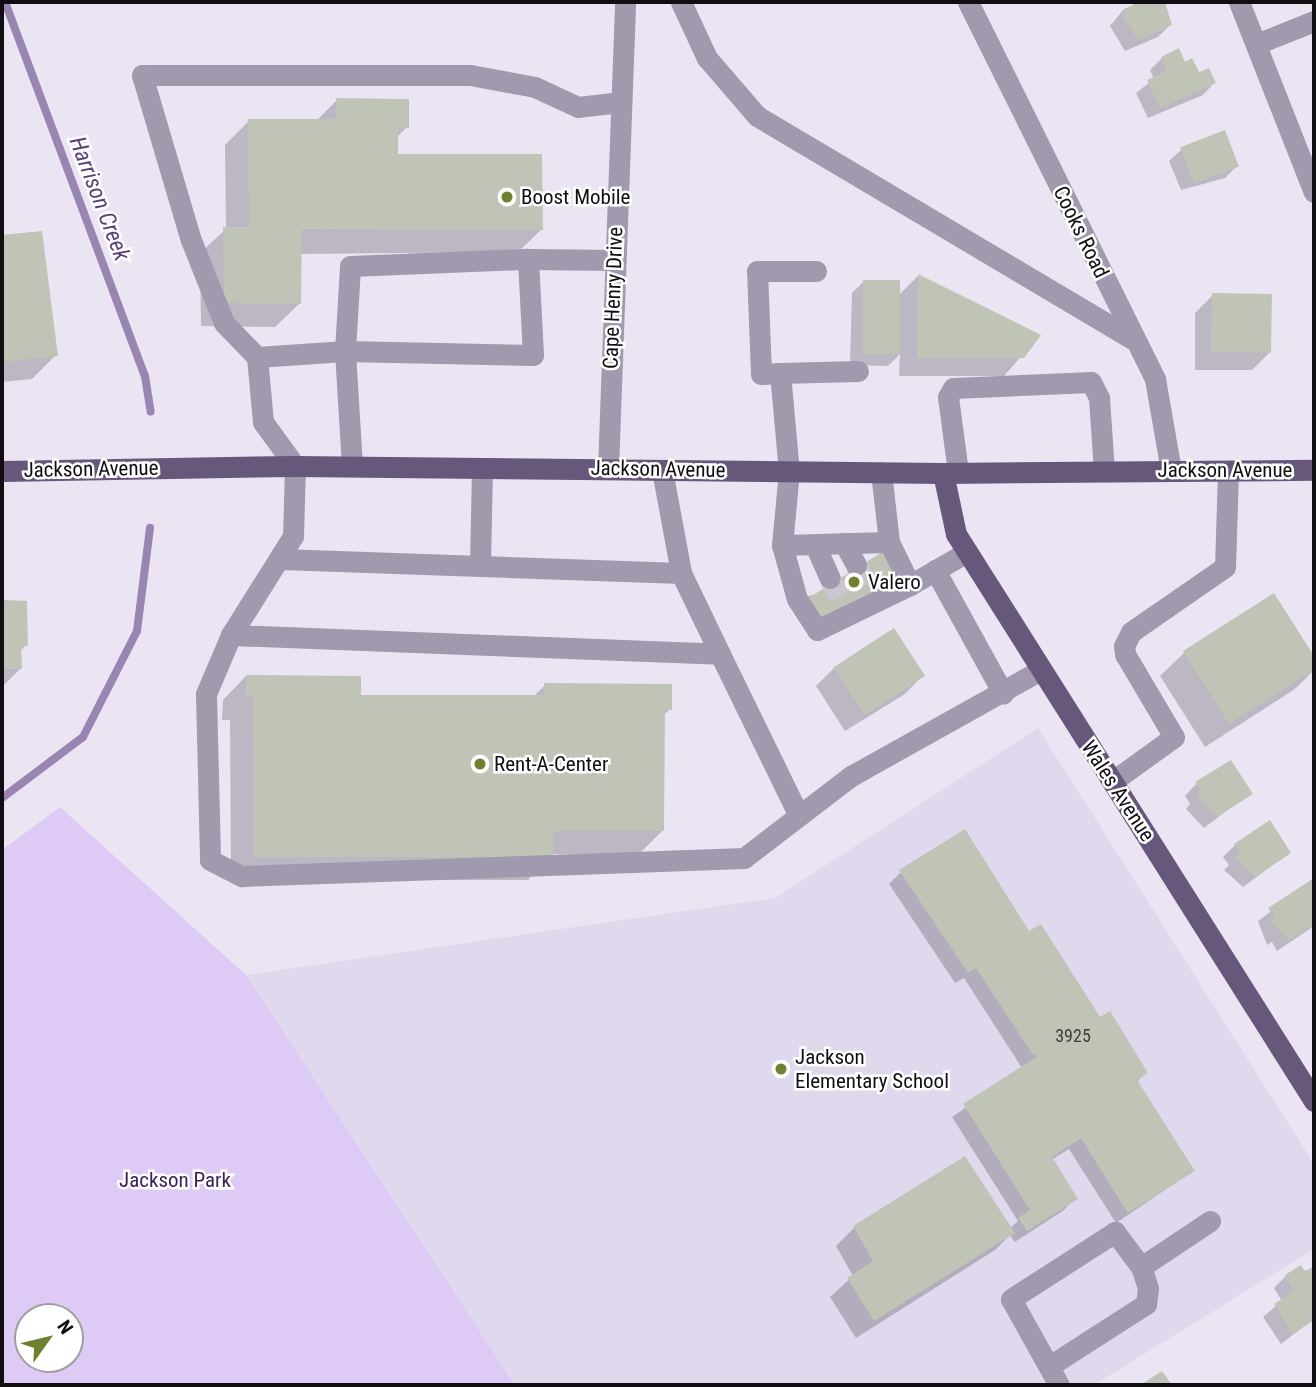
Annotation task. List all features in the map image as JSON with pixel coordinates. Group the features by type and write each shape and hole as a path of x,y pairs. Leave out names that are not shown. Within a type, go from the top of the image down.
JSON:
{"main road":[{"name":"Jackson Avenue","path":"2,471 295,466 881,472 1314,470"},
{"name":"Wales Avenue","path":"951,472 952,523 967,552 1039,671 1113,781 1314,1101"}],"street":[{"name":"Cape Henry Drive","path":"608,469 625,2"},
{"path":"681,2 707,58 758,116 1135,340"},
{"name":"Cooks Road","path":"968,2 1155,379 1171,471"},
{"path":"1239,2 1259,43 1314,192"},
{"path":"1259,43 1314,21"},
{"path":"621,102 578,107 535,87 470,75 142,75 191,240 224,323 257,357 263,422 295,466 293,536 231,635 206,694 209,860 242,876 744,858 850,776 1039,671"},
{"path":"257,357 345,351 533,355 528,259"},
{"path":"352,466 345,351 350,265 528,259 614,260"},
{"path":"816,271 757,271 761,374 859,371"},
{"path":"780,373 789,471 782,545 797,599 817,630 846,609 872,597 910,585 967,552"},
{"path":"951,472 948,397 953,387 1091,382 1099,398 1104,471"},
{"path":"480,564 482,468"},
{"path":"662,470 681,573 798,814"},
{"path":"881,472 889,542 910,585"},
{"path":"1113,781 1174,737 1125,654 1124,646 1131,632 1225,567 1228,472"},
{"path":"782,545 889,542"},
{"path":"844,543 856,565"},
{"path":"815,545 830,578"},
{"path":"279,559 681,573"},
{"path":"935,570 1003,693"},
{"path":"231,635 720,654"},
{"path":"1141,1267 1210,1221"},
{"path":"1051,1365 1146,1304 1148,1288 1141,1267 1115,1232 1011,1299 1051,1365 1059,1385"}],"shaded area":[{"name":"Jackson Elementary School","path":"1038,728 1314,1164 1314,1249 1094,1385 515,1385 246,975 775,898"}],"green space":[{"name":"Jackson Park","path":"60,807 246,975 515,1385 2,1385 2,850"}],"building":[{"path":"1137,2 1165,2 1172,25 1138,40 1121,13"},
{"path":"1179,48 1185,62 1192,58 1199,72 1209,68 1216,83 1160,108 1147,80 1167,71 1161,57"},
{"path":"336,98 409,99 409,128 398,128 398,154 542,154 543,230 302,229 301,304 224,303 223,227 249,227 248,119 336,119"},
{"path":"1225,130 1239,166 1194,184 1180,147"},
{"path":"42,231 58,356 2,362 2,235"},
{"path":"918,274 1041,335 1024,358 917,358"},
{"path":"863,280 900,280 900,354 863,354"},
{"path":"1212,293 1272,294 1271,353 1211,352"},
{"name":"Valero","path":"882,552 898,578 824,625 807,599"},
{"path":"1274,593 1314,656 1314,670 1229,724 1183,651"},
{"path":"4,600 27,601 28,646 21,645 22,669 2,669"},
{"path":"894,628 925,676 865,715 834,667"},
{"path":"246,675 361,676 361,695 544,695 544,683 672,684 672,710 665,710 664,831 554,831 553,857 254,857 253,696 246,696"},
{"path":"1231,760 1253,794 1217,817 1196,796 1201,792 1195,782"},
{"path":"1270,820 1291,853 1255,877 1235,856 1240,853 1234,844"},
{"name":"Jackson Elementary School","path":"965,829 1029,931 1041,924 1100,1017 1110,1011 1148,1073 1137,1080 1195,1171 1128,1213 1081,1138 1052,1157 1078,1199 1027,1231 1018,1218 1030,1210 963,1104 1038,1056 1033,1055 976,968 968,973 899,870"},
{"path":"1314,878 1314,924 1290,940 1270,922 1275,918 1268,908"},
{"path":"965,1156 1015,1233 874,1321 847,1278 873,1261 853,1226"},
{"path":"1301,1265 1305,1272 1314,1266 1314,1309 1310,1312 1314,1320 1293,1334 1274,1304 1294,1291 1285,1275"},
{"path":"1162,1371 1172,1385 1140,1385"}],"waterway":[{"name":"Harrison Creek","path":"5,2 145,376 151,412"},
{"name":"Harrison Creek","path":"2,798 83,737 137,631 150,528"}],"tunnel":[{"path":"856,565 870,591"},
{"path":"830,578 843,604"}],"place":[{"name":"Boost Mobile","path":"507,197"},
{"name":"Valero","path":"854,582"},
{"name":"Rent-A-Center","path":"480,764"},
{"name":"Jackson Elementary School","path":"781,1069"}]}
